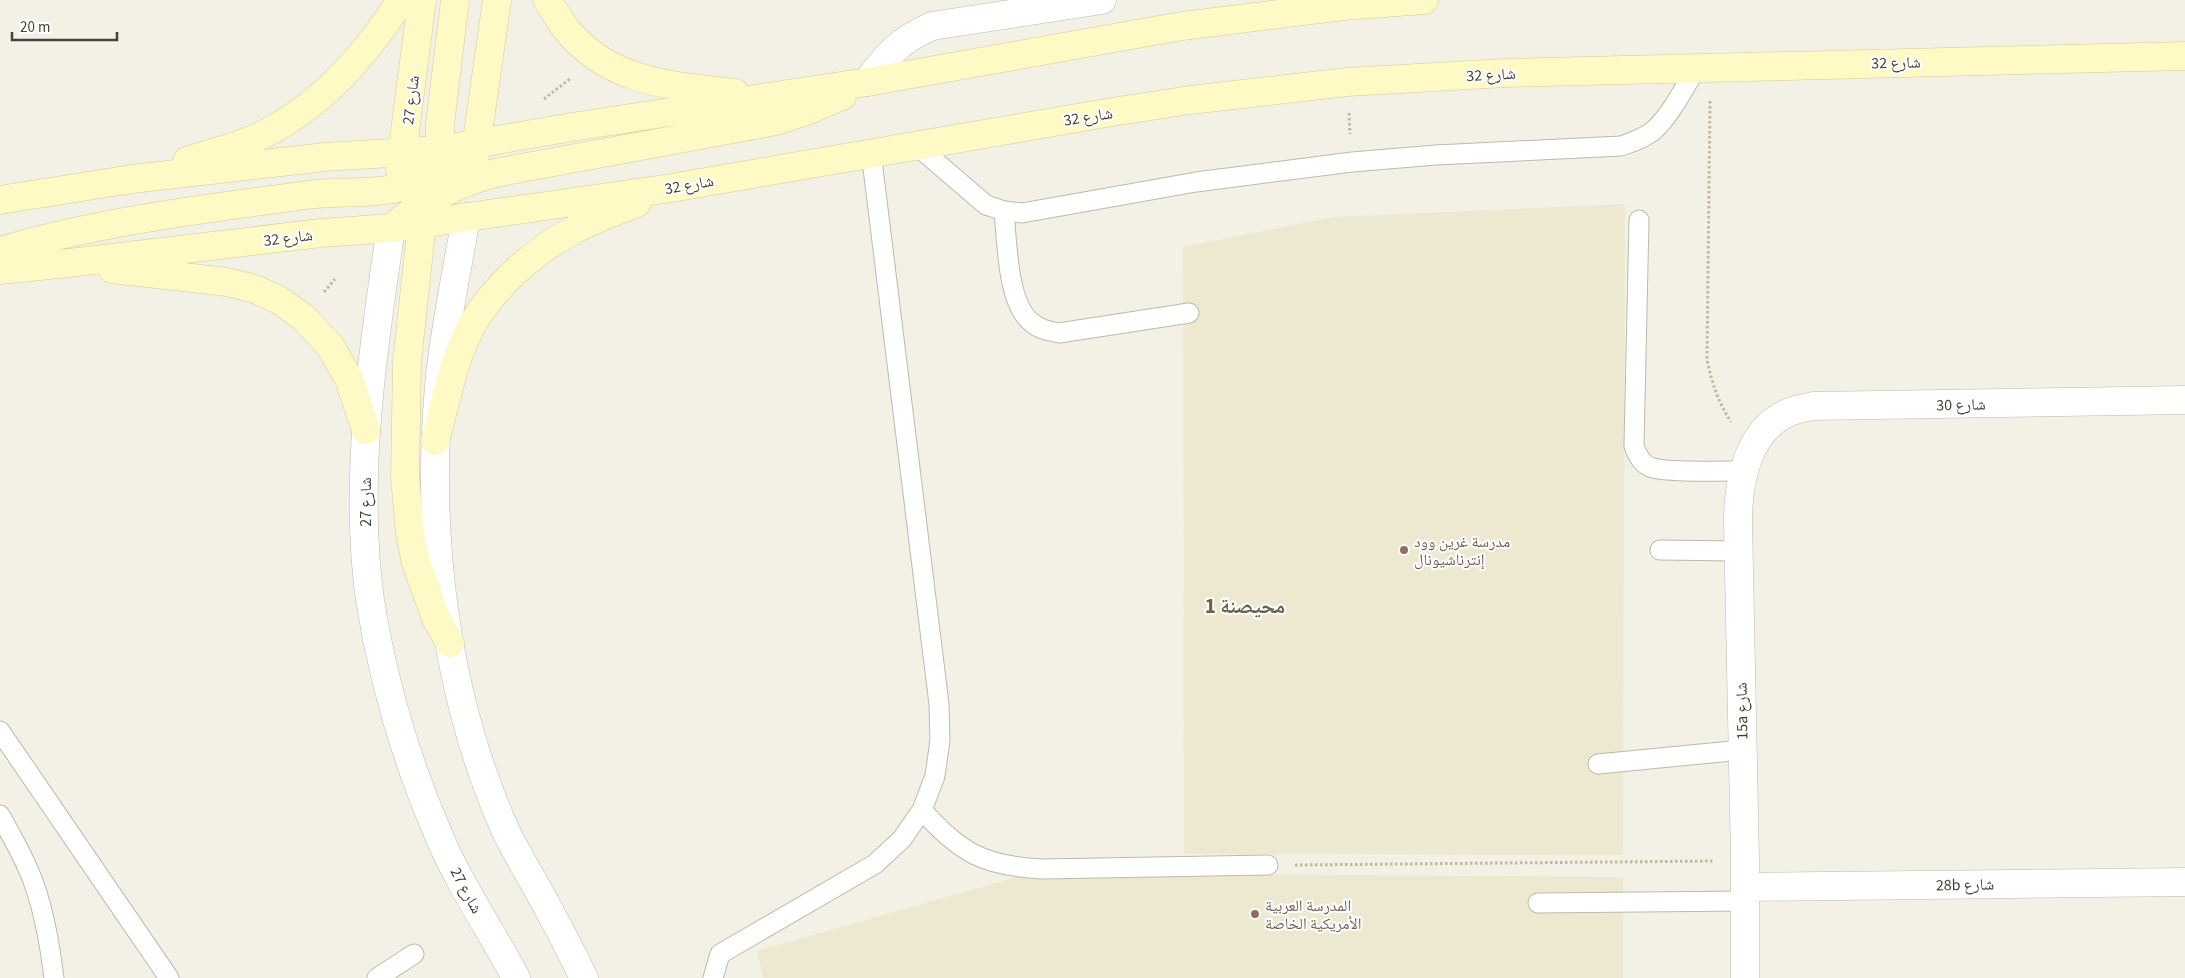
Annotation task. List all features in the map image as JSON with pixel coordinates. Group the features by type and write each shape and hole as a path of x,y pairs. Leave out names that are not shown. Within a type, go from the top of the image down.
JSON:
{"street":[{"path":"132,179 249,141 285,122 330,88 360,58 401,0"},
{"name":"شارع 27","path":"422,0 403,152 414,200 391,228 382,284 366,430 364,514 370,598 385,680 409,761 440,838 478,913 516,978"},
{"path":"455,0 440,124 466,217 446,330 435,441 435,508 440,576 450,644 464,706 482,768 504,827 584,978"},
{"path":"0,251 77,231 130,221 322,193 414,200 452,171 477,144 496,0"},
{"path":"547,0 567,30 597,58 625,74 656,83 771,97"},
{"path":"0,200 132,179 325,157 403,152 452,171 495,173 776,121 830,101 867,82 885,57 899,44 914,34 932,26 1102,0"},
{"path":"477,144 572,127 867,82 1182,26 1343,6 1424,0"},
{"name":"شارع 32","path":"0,270 69,264 321,233 391,228 414,200 466,217 671,188 871,152 1190,100 1347,82 1505,73 2185,56"},
{"path":"435,441 457,360 472,325 493,296 513,274 544,248 574,229 671,188"},
{"path":"414,200 407,362 406,477 410,534 416,563 436,618 450,644"},
{"path":"69,264 227,282 255,289 278,300 304,318 330,346 349,379 366,430"},
{"name":"شارع 30","path":"1748,459 1768,427 1789,412 1813,406 2185,400"},
{"name":"15a شارع","path":"1745,978 1745,860 1738,496 1748,459"},
{"name":"28b شارع","path":"1745,894 2185,882"}],"lane":[{"path":"916,145 986,205 1004,211 1022,213 1196,182 1352,162 1445,154 1621,146 1638,141 1652,132 1704,67"},
{"path":"713,978 720,954 875,864 902,839 922,810 935,776 940,740 939,704 871,152"},
{"path":"1004,211 1011,272 1020,309 1029,321 1043,330 1059,333 1189,313"},
{"path":"1639,220 1634,446 1637,455 1643,462 1658,469 1748,459"},
{"path":"1660,550 1738,551"},
{"path":"0,731 169,978"},
{"path":"1598,764 1742,750"},
{"path":"922,810 939,829 961,848 985,861 1013,868 1268,865"},
{"path":"0,815 22,855 34,882 43,911 54,978"},
{"path":"1538,903 1745,894"},
{"path":"377,978 414,954"}],"path":[{"path":"536,104 597,58"},
{"path":"1704,67 1707,360 1712,385 1748,459"},
{"path":"1268,865 1745,860"}],"shaded area":[{"name":"مدرسة غرين وود إنترناشيونال","path":"1625,204 1623,855 1184,854 1183,247 1334,217"},
{"name":"المدرسة العربية الأمريكية الخاصة","path":"1031,873 1623,877 1623,978 763,978 757,951"}],"place":[{"name":"مدرسة غرين وود إنترناشيونال","path":"1404,550"},
{"name":"المدرسة العربية الأمريكية الخاصة","path":"1255,914"}],"district":[{"name":"محيصنة 1","path":"1245,606"}]}
